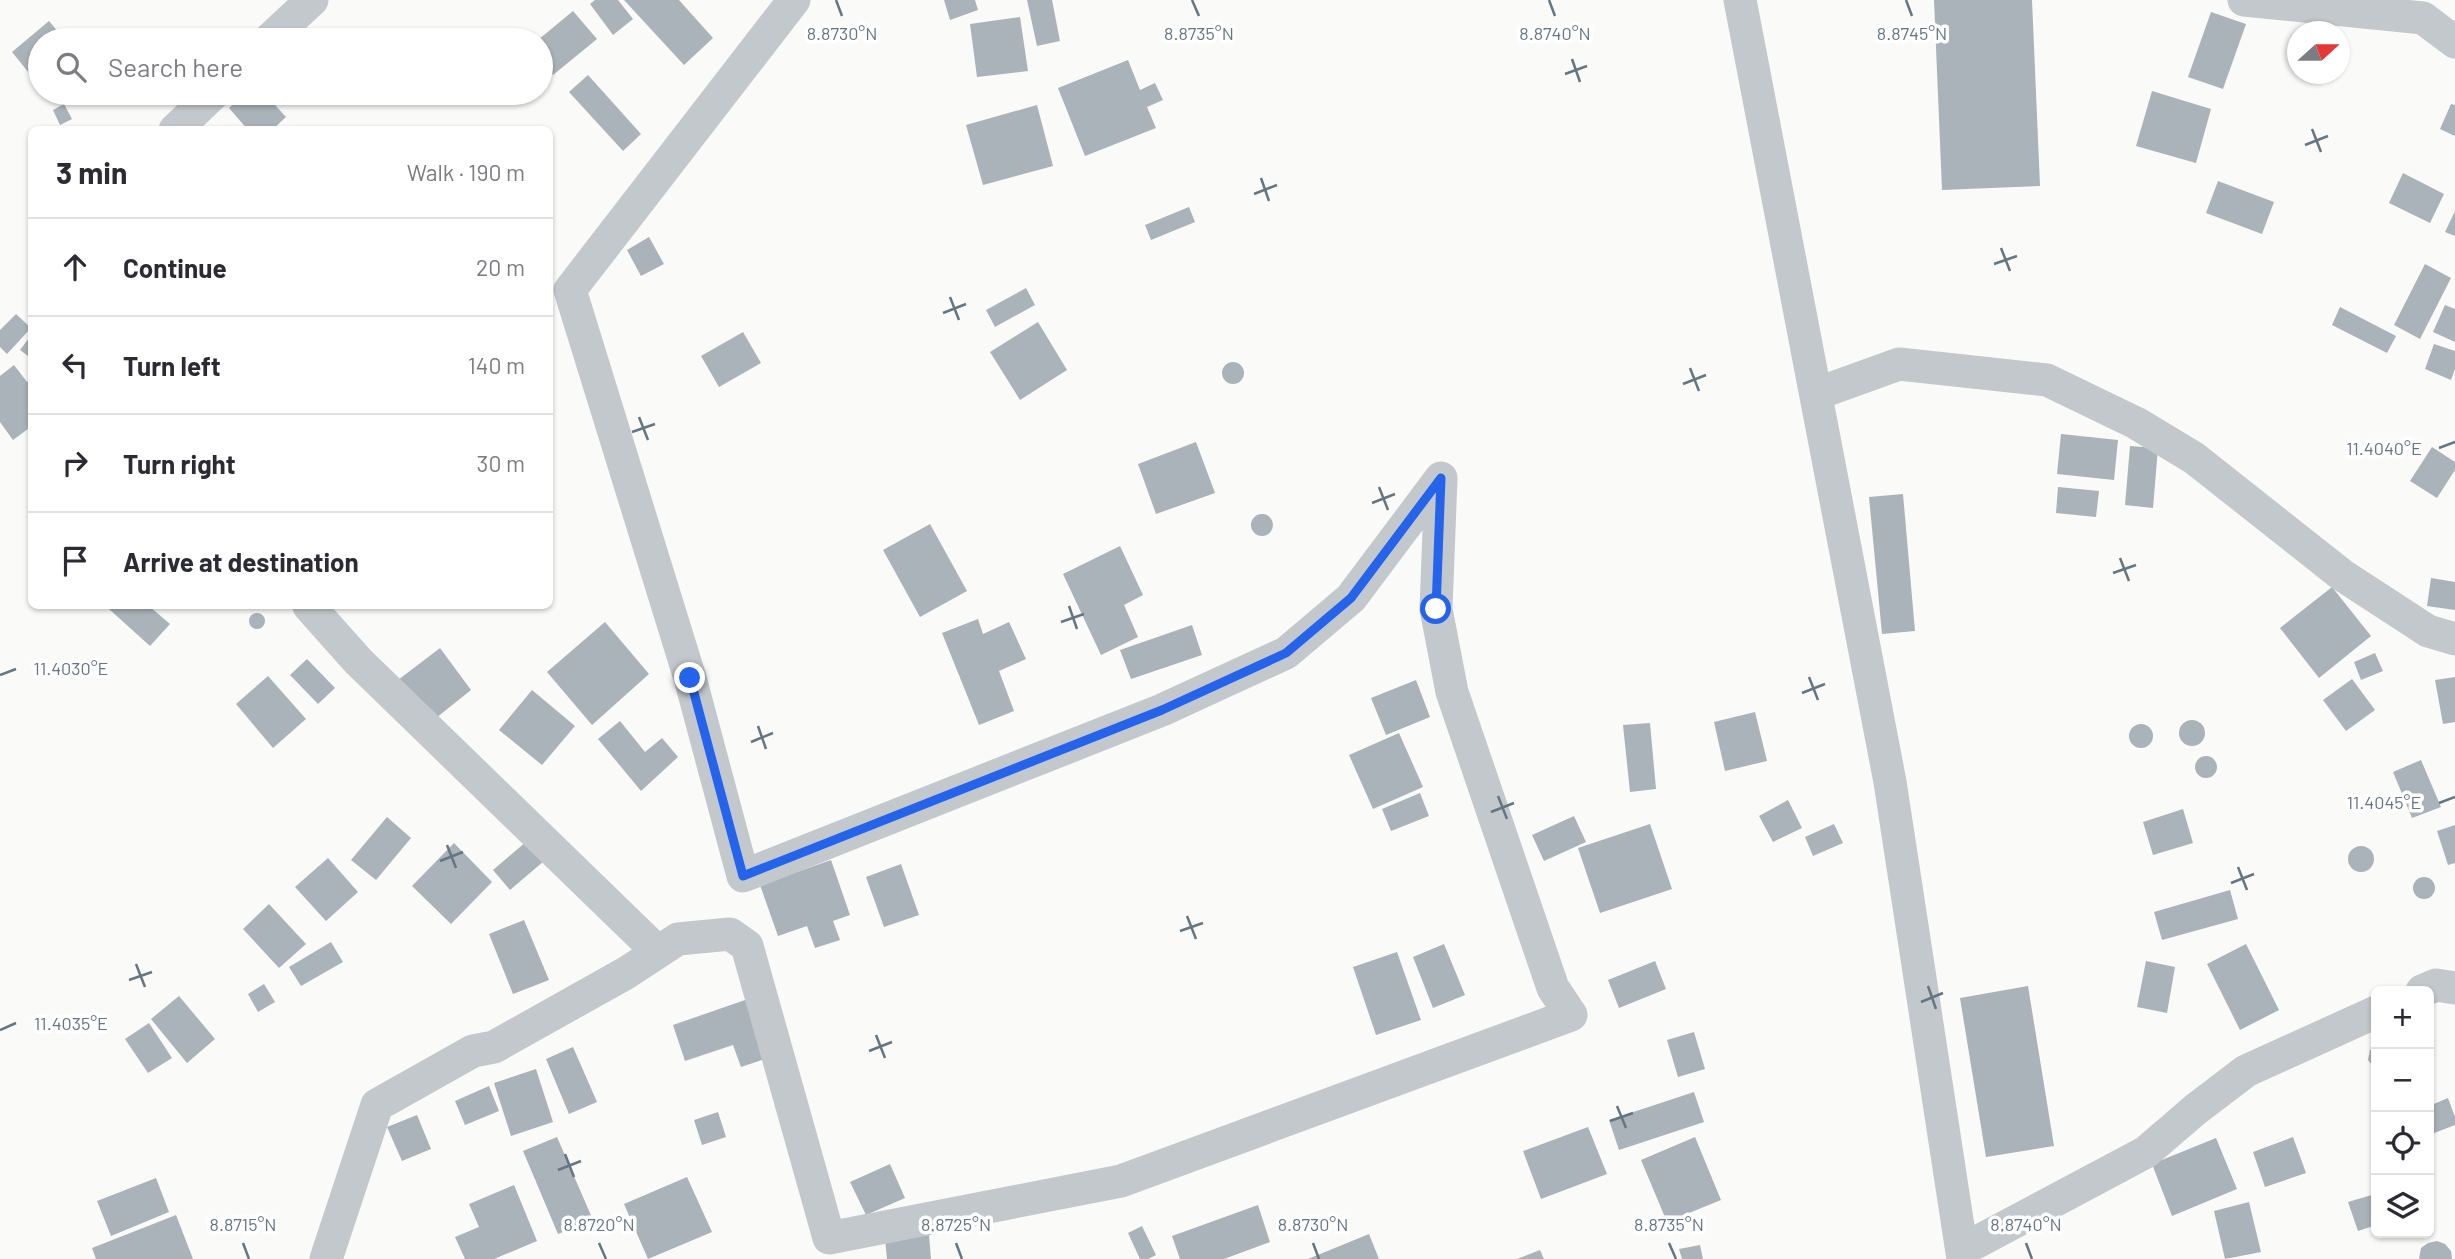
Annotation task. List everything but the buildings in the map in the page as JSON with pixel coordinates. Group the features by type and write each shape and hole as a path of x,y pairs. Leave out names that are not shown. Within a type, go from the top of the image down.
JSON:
{"street":[{"path":"282,28 312,0"},
{"path":"326,1259 377,1105 473,1051 494,1047 626,973 678,939 730,934 747,946 829,1249 1121,1181 1571,1015 1553,988 1451,692 1436,609 1441,478 1351,598 1286,653 1162,710 743,876 690,678 569,290 794,0"},
{"path":"1741,0 1890,782 1963,1254 2146,1152 2196,1108 2245,1071 2371,1014"},
{"path":"2245,0 2423,18 2455,42"},
{"path":"179,126 201,105"},
{"path":"1816,394 1899,364 2046,380 2136,422 2194,458 2343,575 2427,631 2455,639"},
{"path":"312,609 358,661 657,952"},
{"path":"2434,986 2455,988"}],"route":[{"path":"690,678 743,876 1162,710 1286,653 1351,598 1441,478 1436,609"}]}
